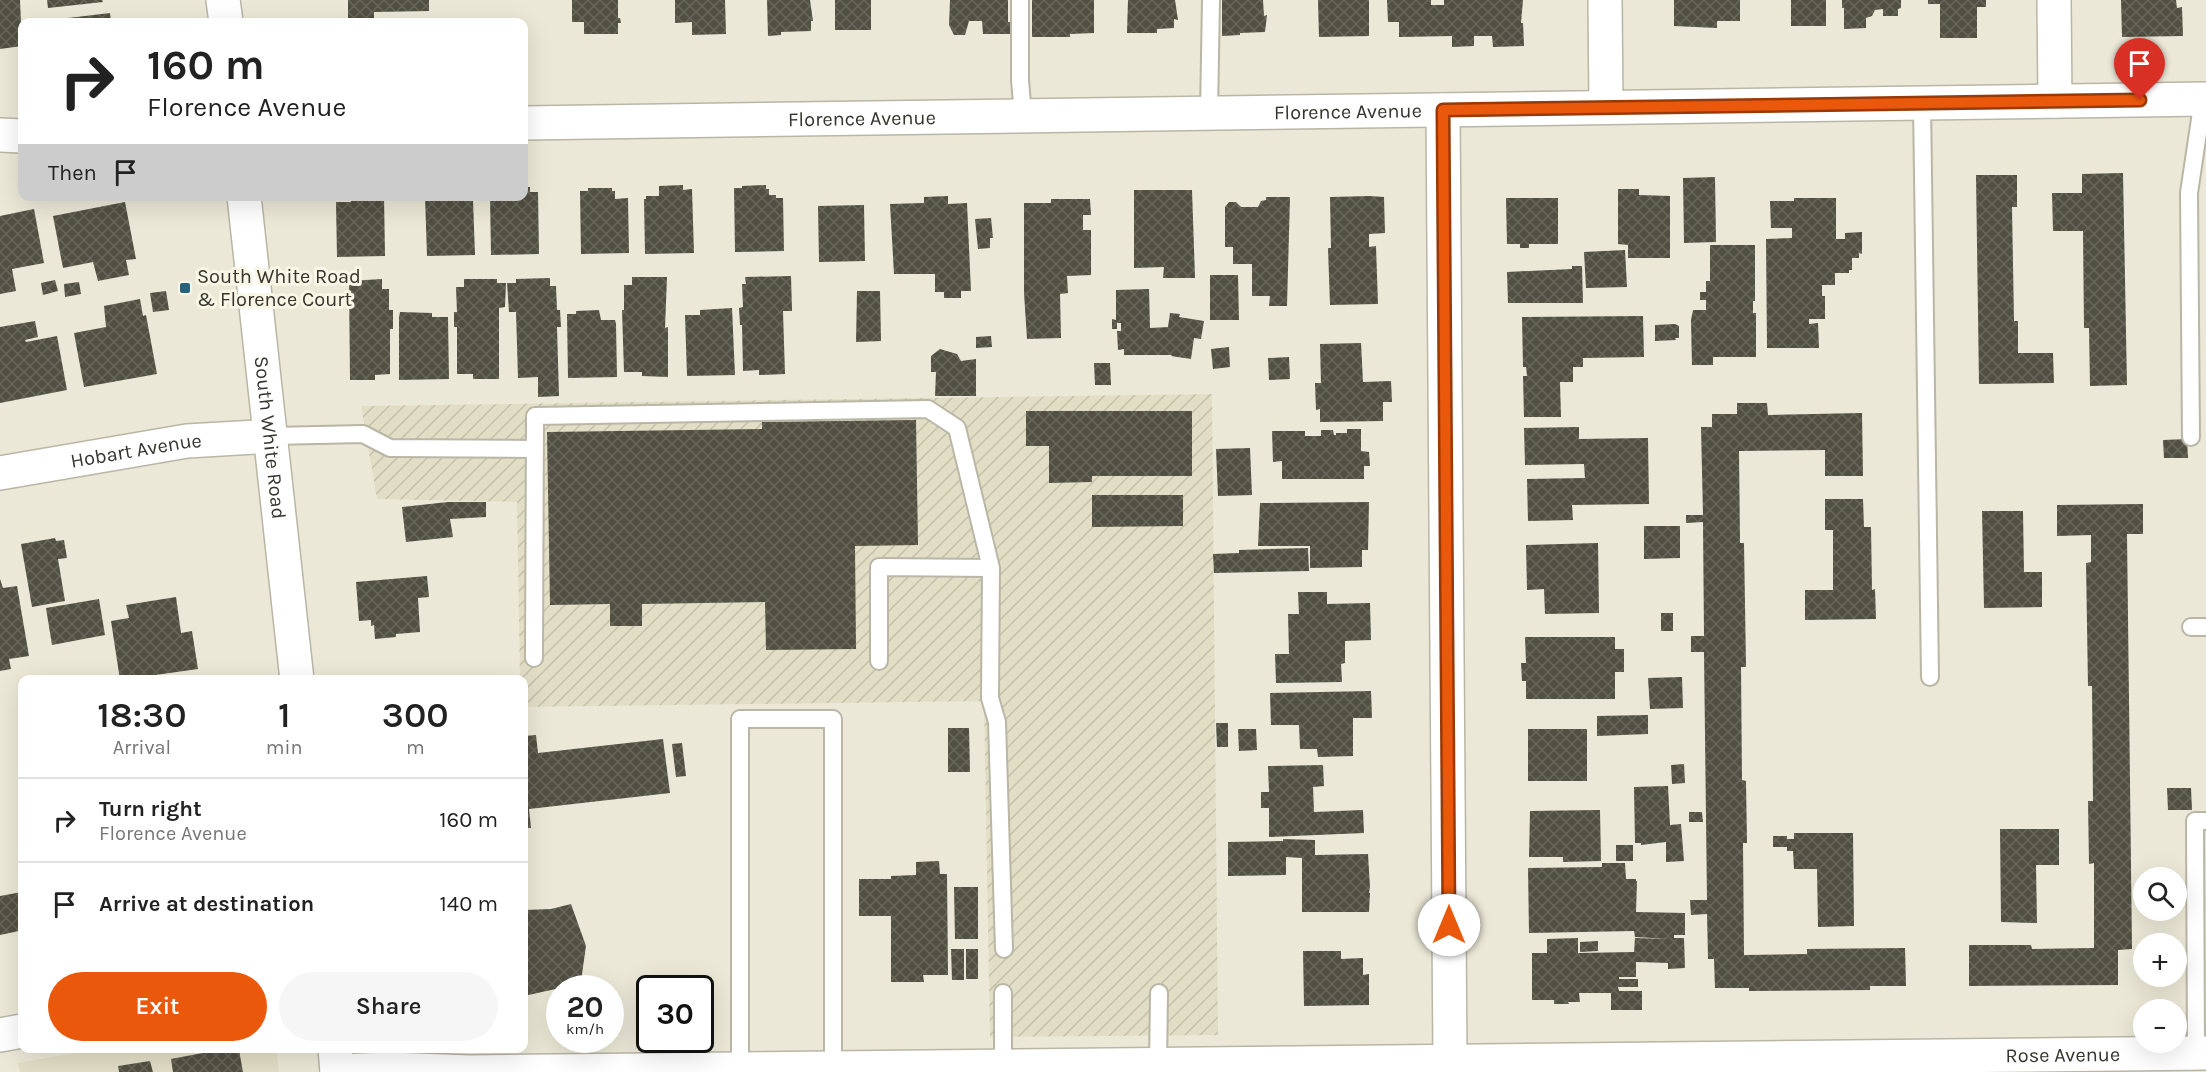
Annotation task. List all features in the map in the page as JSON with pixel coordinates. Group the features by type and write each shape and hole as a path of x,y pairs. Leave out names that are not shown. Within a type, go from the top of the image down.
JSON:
{"street":[{"path":"223,0 225,18"},
{"path":"1605,0 1606,107"},
{"path":"2054,0 2055,101"},
{"name":"Florence Avenue","path":"528,123 2205,99"},
{"path":"1443,110 1450,1061"},
{"path":"0,135 18,136"},
{"name":"South White Road","path":"245,201 296,675"},
{"name":"Hobart Avenue","path":"0,473 188,441 272,436"},
{"path":"0,1035 18,1033"},
{"name":"Rose Avenue","path":"337,1064 389,1069 469,1072 1003,1066 1040,1069 1357,1067 1450,1061 1803,1065 2090,1063 2201,1053"}],"lane":[{"path":"1020,0 1020,80 1023,116"},
{"path":"1209,113 1212,0"},
{"path":"2191,437 2189,193 2205,99"},
{"path":"1922,103 1930,678"},
{"path":"534,658 535,416 928,409 957,428 991,568 990,698 997,722 1004,948"},
{"path":"272,436 363,434 390,448 535,449"},
{"path":"879,661 879,567 991,568"},
{"path":"740,1069 740,719 833,719 834,1068"},
{"path":"2201,1053 2195,820 2206,820"},
{"path":"1003,1066 1004,993"},
{"path":"1158,1068 1159,993"}],"shaded area":[{"path":"1212,394 1218,1035 990,1037 984,701 528,707 528,675 520,675 517,502 377,499 361,406"},
{"path":"74,1053 277,1053 279,1072 20,1072 18,1063"}],"building":[{"path":"0,0 20,0 18,47 0,49"},
{"path":"47,0 102,0 103,2 48,8"},
{"path":"348,0 429,0 429,11 374,12 374,18 348,18"},
{"path":"572,0 618,0 618,18 621,23 618,23 618,34 584,34 584,22 572,22"},
{"path":"675,0 725,0 726,34 692,35 692,22 675,23"},
{"path":"767,0 810,0 813,21 811,21 811,31 781,32 781,35 768,36"},
{"path":"835,0 871,0 871,30 835,30"},
{"path":"950,0 1008,0 1010,34 983,34 982,21 969,21 965,35 954,35 949,25"},
{"path":"1032,0 1094,0 1094,33 1070,34 1070,37 1032,37"},
{"path":"1128,0 1175,0 1178,20 1174,19 1174,28 1157,29 1157,33 1127,33"},
{"path":"1222,0 1263,0 1264,16 1267,15 1265,32 1222,36"},
{"path":"1318,0 1369,0 1369,36 1319,37"},
{"path":"1387,0 1431,0 1431,5 1444,5 1444,0 1523,0 1521,23 1523,23 1524,46 1493,47 1492,36 1474,36 1474,46 1452,47 1452,36 1399,37 1399,22 1388,22"},
{"path":"1674,0 1740,0 1740,21 1717,21 1717,28 1674,26"},
{"path":"1791,0 1826,0 1826,26 1791,26"},
{"path":"1842,0 1901,0 1901,8 1898,9 1898,16 1883,16 1883,9 1875,10 1872,16 1866,18 1866,28 1844,29"},
{"path":"1928,0 1986,0 1986,7 1977,7 1977,38 1940,38 1940,4 1928,4"},
{"path":"2121,0 2176,0 2177,8 2182,7 2183,36 2122,37"},
{"path":"110,13 111,18 68,18"},
{"path":"2123,173 2127,385 2090,386 2089,328 2084,328 2083,231 2053,231 2052,193 2082,193 2082,174"},
{"path":"1976,175 2017,175 2017,207 2012,207 2014,321 2018,321 2018,353 2053,353 2054,383 1979,384"},
{"path":"1715,177 1716,242 1684,243 1683,178"},
{"path":"683,185 683,190 692,189 694,253 645,254 644,199 646,196 659,196 659,186"},
{"path":"766,185 769,195 783,198 784,251 735,252 734,188"},
{"path":"528,187 530,187 530,192 538,192 539,254 491,255 490,201 528,201"},
{"path":"588,188 612,188 612,191 615,191 615,199 628,198 629,253 581,254 580,191 588,191"},
{"path":"1618,189 1639,189 1639,195 1670,196 1670,258 1628,258 1628,245 1618,244"},
{"path":"1134,190 1192,190 1195,278 1163,278 1164,267 1134,268"},
{"path":"948,196 948,204 967,203 971,291 961,291 961,298 944,298 944,292 935,292 935,274 894,274 890,204 924,203 924,197"},
{"path":"1266,197 1290,197 1287,306 1269,306 1270,296 1252,296 1252,264 1233,264 1233,247 1225,247 1225,207 1229,202 1236,202 1241,207 1258,207 1261,201 1266,200"},
{"path":"1330,197 1384,197 1385,233 1369,234 1369,247 1376,246 1378,304 1330,305 1328,248 1331,248"},
{"path":"1506,198 1558,198 1558,244 1529,244 1529,248 1520,248 1520,244 1507,244"},
{"path":"1794,198 1836,198 1836,239 1845,239 1845,233 1862,232 1862,254 1859,253 1859,258 1852,258 1852,270 1849,270 1849,273 1835,273 1835,285 1822,285 1822,296 1825,296 1825,319 1809,319 1809,324 1818,323 1819,348 1767,348 1766,239 1792,238 1792,228 1771,228 1770,201 1794,201"},
{"path":"1051,199 1090,199 1091,215 1083,215 1083,230 1091,230 1091,275 1067,276 1068,293 1060,294 1061,338 1027,339 1024,293 1024,203 1051,203"},
{"path":"384,201 385,256 337,257 336,202"},
{"path":"425,201 473,201 475,255 427,256"},
{"path":"125,202 136,259 126,260 129,275 98,281 93,262 63,268 53,216"},
{"path":"864,205 865,261 819,262 818,206"},
{"path":"34,209 44,263 12,269 16,291 0,294 0,216"},
{"path":"991,218 993,238 990,238 990,248 978,249 975,219"},
{"path":"1710,245 1755,245 1753,313 1756,313 1756,357 1713,357 1713,365 1692,365 1691,320 1693,310 1706,310 1706,300 1700,300 1700,292 1706,292 1706,281 1710,281"},
{"path":"1625,250 1627,287 1586,288 1584,252"},
{"path":"1572,266 1582,266 1583,303 1508,303 1507,272 1572,269"},
{"path":"1210,275 1238,275 1239,320 1210,320"},
{"path":"791,276 792,311 783,311 785,374 759,375 759,370 743,371 742,325 740,325 739,308 743,307 742,284 746,284 745,277"},
{"path":"632,277 667,277 665,328 668,327 668,377 642,376 642,372 624,372 622,310 624,310 624,285 632,285"},
{"path":"550,278 550,286 556,286 557,310 560,310 561,327 557,327 559,396 538,397 538,377 518,378 516,312 509,312 507,283 516,283 516,279"},
{"path":"382,279 382,289 389,289 389,310 393,310 393,329 390,329 390,374 375,375 375,380 350,380 349,281"},
{"path":"464,279 497,279 497,283 506,283 505,307 499,308 499,379 473,379 473,374 457,374 457,327 454,327 454,312 457,312 456,287 464,287"},
{"path":"55,280 58,291 43,295 41,283"},
{"path":"79,282 81,294 65,297 64,284"},
{"path":"1149,289 1150,328 1168,327 1170,313 1180,314 1179,317 1204,321 1201,339 1194,338 1191,359 1172,355 1124,355 1124,349 1118,350 1117,331 1121,331 1121,323 1117,323 1117,329 1112,329 1112,319 1116,320 1116,290"},
{"path":"166,291 169,310 153,312 150,293"},
{"path":"857,291 880,291 881,341 856,342"},
{"path":"140,299 143,316 146,315 157,374 84,387 74,333 106,327 104,306"},
{"path":"732,308 735,375 687,376 685,315 700,315 700,310"},
{"path":"599,310 601,320 615,320 617,377 568,378 567,314 576,314 576,311"},
{"path":"400,312 432,313 432,317 448,317 449,379 399,380"},
{"path":"1643,316 1644,357 1583,358 1583,367 1573,367 1573,382 1560,382 1561,417 1524,417 1523,376 1527,376 1526,367 1523,367 1522,317"},
{"path":"35,321 38,337 25,340 26,342 57,336 67,390 0,403 0,327"},
{"path":"1675,324 1679,326 1679,338 1655,341 1655,325"},
{"path":"991,336 992,347 976,348 976,337"},
{"path":"1361,343 1363,382 1391,381 1392,402 1383,402 1383,421 1320,422 1320,409 1316,410 1315,383 1321,383 1320,344"},
{"path":"1229,347 1230,367 1213,369 1211,349"},
{"path":"940,349 957,354 961,361 976,359 976,396 935,396 936,372 931,372 931,356"},
{"path":"1289,357 1290,379 1269,380 1268,358"},
{"path":"1094,363 1110,363 1111,385 1095,385"},
{"path":"1737,403 1767,403 1768,415 1862,413 1863,476 1825,476 1825,450 1739,451 1740,543 1744,543 1746,667 1741,667 1742,780 1746,781 1747,843 1743,843 1744,955 1807,954 1807,949 1905,948 1906,986 1870,986 1870,990 1749,991 1749,988 1715,988 1714,959 1708,959 1707,914 1691,915 1690,900 1707,900 1704,652 1691,652 1691,636 1704,636 1703,522 1686,523 1686,515 1703,515 1701,427 1712,427 1712,414 1737,414"},
{"path":"1026,411 1192,411 1192,476 1092,476 1092,482 1049,483 1049,446 1026,446"},
{"path":"916,420 918,545 855,546 856,649 766,650 765,602 642,604 642,626 610,626 610,604 550,605 547,432 762,429 762,422"},
{"path":"1579,427 1579,439 1648,438 1649,504 1572,505 1573,520 1528,521 1527,479 1585,478 1584,464 1525,465 1524,428"},
{"path":"1347,429 1361,429 1361,451 1369,452 1370,466 1364,466 1364,479 1282,479 1282,461 1273,462 1272,431 1305,431 1305,436 1321,436 1321,430 1333,430 1336,435 1336,433 1347,433"},
{"path":"2187,439 2188,458 2164,458 2163,440"},
{"path":"1250,448 1252,495 1218,496 1216,449"},
{"path":"1092,495 1183,495 1183,526 1092,527"},
{"path":"1825,499 1863,499 1864,527 1871,527 1872,590 1875,589 1876,619 1805,620 1805,590 1833,590 1833,530 1825,530"},
{"path":"448,502 486,502 486,517 450,519 453,537 406,542 402,507"},
{"path":"1369,502 1368,550 1362,550 1362,567 1310,568 1310,546 1258,546 1260,503"},
{"path":"2143,504 2143,534 2127,534 2132,949 2118,950 2118,985 1969,986 1969,945 2031,945 2032,949 2094,948 2094,863 2089,864 2088,801 2093,801 2092,686 2088,686 2086,563 2091,562 2091,535 2057,536 2057,505"},
{"path":"1982,511 2023,511 2024,572 2042,572 2042,607 1984,608"},
{"path":"1644,526 1680,526 1680,558 1644,559"},
{"path":"55,538 56,541 64,540 67,558 58,559 65,601 32,607 21,544"},
{"path":"1598,543 1599,613 1545,614 1544,589 1527,590 1526,545"},
{"path":"1308,548 1309,571 1214,573 1213,554 1239,553 1239,550"},
{"path":"427,576 429,597 418,598 420,632 375,639 374,625 371,626 371,620 359,621 356,582"},
{"path":"0,579 3,588 17,586 29,656 9,659 11,669 0,671"},
{"path":"1298,592 1327,592 1327,604 1370,603 1371,640 1345,641 1345,663 1341,664 1342,682 1276,683 1275,654 1289,654 1288,614 1299,614"},
{"path":"176,597 181,633 192,631 198,669 155,675 119,675 111,621 129,618 126,605"},
{"path":"99,599 105,635 52,645 46,608"},
{"path":"1661,613 1673,613 1673,631 1661,631"},
{"path":"1525,637 1615,637 1615,649 1624,649 1624,672 1615,672 1615,699 1526,699 1526,681 1522,681 1521,663 1526,663"},
{"path":"1682,677 1683,708 1650,709 1648,678"},
{"path":"1371,691 1372,718 1353,718 1353,756 1318,757 1317,749 1300,749 1299,725 1271,725 1270,693"},
{"path":"1648,715 1648,734 1597,736 1597,716"},
{"path":"1216,723 1228,723 1228,747 1217,747"},
{"path":"948,728 969,728 970,772 948,772"},
{"path":"1238,729 1256,729 1257,750 1239,751"},
{"path":"1528,729 1587,729 1587,781 1528,781"},
{"path":"536,735 538,753 663,739 670,793 529,809 531,828 528,828 528,736"},
{"path":"682,743 686,776 676,777 672,744"},
{"path":"1684,764 1685,783 1672,784 1671,765"},
{"path":"1323,765 1324,786 1313,787 1314,812 1363,810 1364,833 1269,837 1269,808 1261,808 1261,792 1269,792 1268,766"},
{"path":"1668,786 1670,825 1681,824 1684,861 1666,862 1666,842 1641,845 1641,843 1635,843 1634,787"},
{"path":"2167,788 2191,788 2192,810 2168,810"},
{"path":"1600,810 1601,861 1563,862 1563,857 1529,857 1530,811"},
{"path":"1689,812 1702,812 1703,822 1689,822"},
{"path":"2000,829 2059,829 2059,865 2036,865 2037,923 2001,922"},
{"path":"1794,833 1853,833 1854,926 1818,927 1817,869 1794,869 1793,851 1787,851 1787,847 1773,847 1773,836 1787,836 1787,839 1794,839"},
{"path":"1283,839 1315,840 1315,855 1368,854 1369,912 1302,912 1302,858 1286,857 1286,875 1228,876 1228,842 1283,841"},
{"path":"1616,845 1633,845 1633,861 1616,861"},
{"path":"939,861 940,874 947,874 948,975 923,975 924,982 891,982 891,916 859,916 859,879 891,879 891,876 916,875 916,862"},
{"path":"1602,863 1625,863 1626,879 1637,881 1636,912 1685,913 1685,935 1674,935 1674,938 1684,938 1685,968 1668,969 1668,963 1636,962 1636,977 1619,977 1619,979 1638,979 1638,987 1618,987 1619,991 1642,991 1642,1010 1611,1010 1611,993 1579,993 1580,1002 1568,1002 1569,1004 1554,1004 1554,1000 1532,1000 1532,953 1547,953 1547,939 1578,938 1578,953 1634,952 1635,938 1669,939 1635,937 1634,931 1529,933 1528,868 1602,867"},
{"path":"954,887 978,887 978,939 955,939"},
{"path":"18,893 18,931 0,935 0,896"},
{"path":"571,904 586,946 582,975 546,975 546,991 528,995 528,910 551,909"},
{"path":"1598,941 1598,951 1580,952 1580,942"},
{"path":"951,949 964,949 964,980 952,980"},
{"path":"966,949 978,949 978,979 966,979"},
{"path":"1303,951 1341,951 1341,959 1363,958 1363,975 1369,974 1369,1005 1304,1006"},
{"path":"203,1053 240,1053 243,1072 173,1072 171,1059"},
{"path":"150,1061 153,1072 119,1072 118,1066"}],"place":[{"name":"South White Road & Florence Court","path":"185,288"}],"route":[{"path":"1449,925 1443,110 2140,100"}]}
